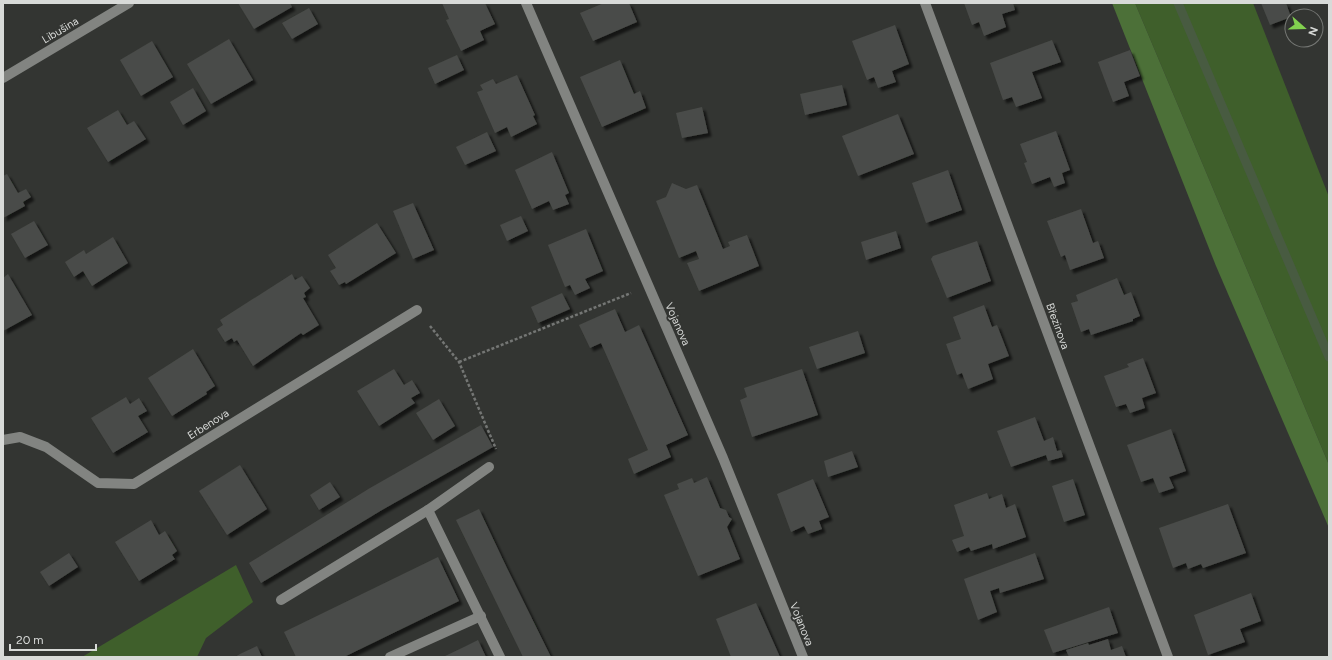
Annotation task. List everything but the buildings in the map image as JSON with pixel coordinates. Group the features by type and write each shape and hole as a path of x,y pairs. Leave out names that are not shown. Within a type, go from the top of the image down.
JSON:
{"street":[{"name":"Libušina","path":"3,78 129,3"},
{"name":"Vojanova","path":"526,3 723,458 803,657"},
{"name":"Březinova","path":"925,3 1168,657"},
{"name":"Erbenova","path":"3,440 20,438 46,447 98,483 134,484 417,310"},
{"path":"281,600 428,510 489,467"},
{"path":"428,510 500,657"},
{"path":"390,657 481,616"}],"path":[{"path":"459,362 648,286"},
{"path":"417,310 459,362 498,455 489,467"}],"green space":[{"path":"1112,3 1135,3 1329,465 1329,528 1216,266"},
{"path":"1135,3 1253,3 1329,197 1329,465"},
{"path":"236,565 253,602 206,638 197,657 82,657"}],"waterway":[{"path":"1178,3 1329,357"}]}
